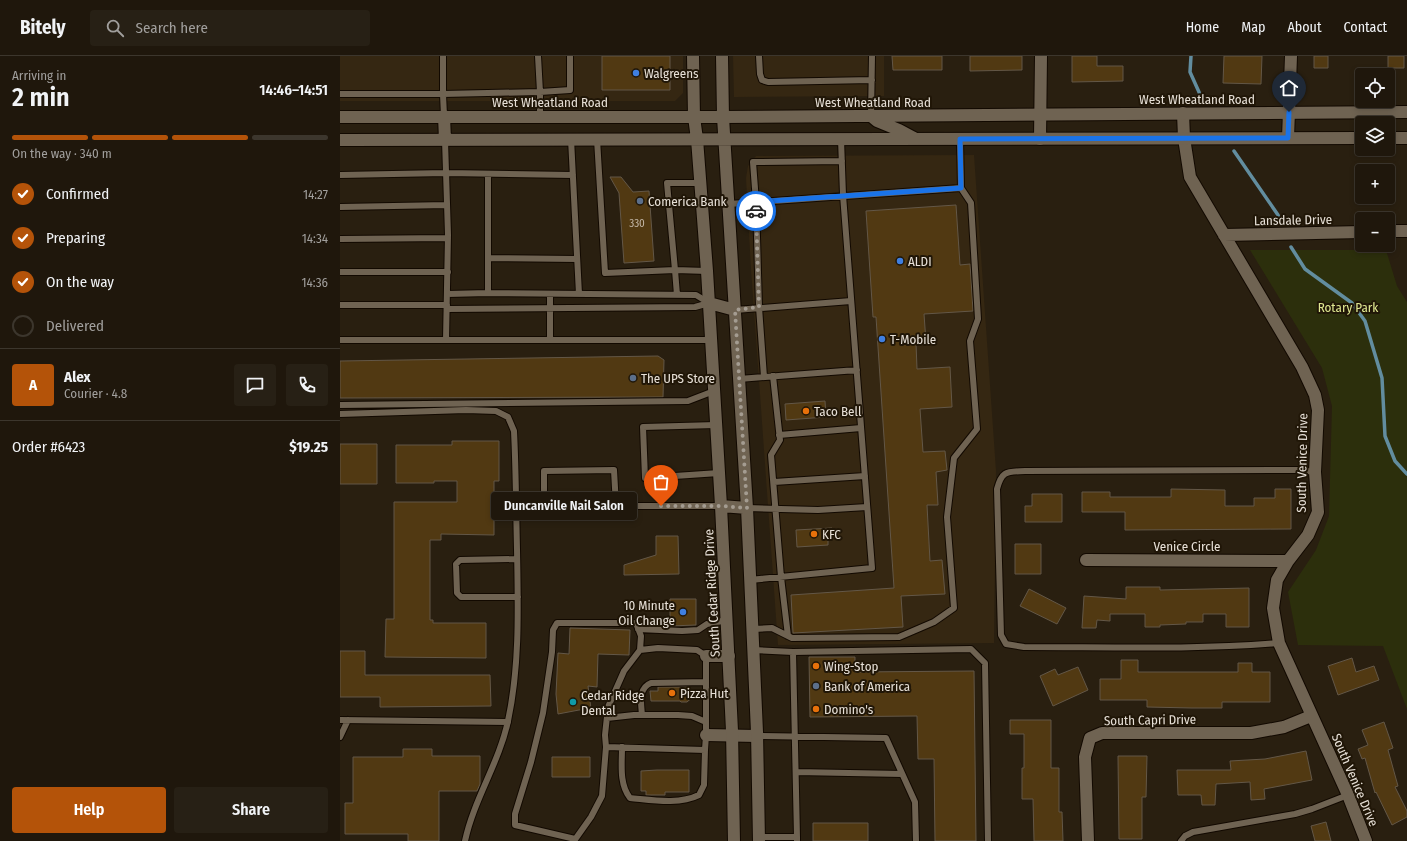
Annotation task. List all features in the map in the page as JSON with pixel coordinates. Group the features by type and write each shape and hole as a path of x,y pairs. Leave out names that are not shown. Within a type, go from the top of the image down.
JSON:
{"main road":[{"name":"South Cedar Ridge Drive","path":"693,56 694,117 707,270 729,656 734,841"},
{"path":"722,56 723,117 747,508 758,736 759,839"},
{"path":"1040,138 1041,56"},
{"path":"1288,138 1291,56"},
{"name":"West Wheatland Road","path":"340,117 723,117 1407,112"},
{"name":"South Venice Drive","path":"1183,113 1184,138 1190,177 1302,367 1315,395 1318,410 1315,472 1318,512 1308,535 1288,561 1277,580 1273,608 1279,643 1348,795 1366,841"},
{"path":"444,116 445,140"},
{"path":"871,116 915,139"},
{"path":"340,140 1355,138"},
{"path":"1395,138 1407,138"},
{"path":"1395,232 1407,231"},
{"name":"Lansdale Drive","path":"1224,235 1355,232"},
{"path":"709,303 735,310"},
{"path":"721,506 747,508"},
{"name":"Venice Circle","path":"1086,560 1288,561"},
{"path":"706,656 729,656"},
{"name":"South Capri Drive","path":"1088,841 1085,757 1090,738 1102,733 1251,733 1284,727 1311,716"},
{"path":"706,735 758,736"}],"lane":[{"path":"443,56 444,116"},
{"path":"538,56 540,116"},
{"path":"340,94 443,94 570,90 570,56"},
{"path":"759,56 760,74 762,80 768,82 872,80"},
{"path":"871,116 872,56"},
{"path":"571,139 579,294"},
{"path":"597,139 604,273 707,270"},
{"path":"750,580 872,568 843,195 841,139"},
{"path":"752,630 772,628 792,638 899,637 934,622 954,608 947,517 954,458 977,429 970,341 978,319 971,203 961,188 960,139"},
{"path":"445,140 448,238 446,340"},
{"path":"764,377 759,307 756,202 753,162 842,161"},
{"path":"340,175 446,173 573,175"},
{"path":"488,174 488,293"},
{"path":"677,295 668,183 700,183"},
{"path":"729,204 961,188"},
{"path":"340,207 447,205"},
{"path":"340,239 448,238"},
{"path":"488,258 577,259"},
{"path":"340,272 448,272"},
{"path":"448,294 696,295 709,303"},
{"path":"550,294 550,340"},
{"path":"735,310 851,301"},
{"path":"340,305 550,308 695,307 709,303"},
{"path":"340,340 711,340"},
{"path":"739,379 857,370"},
{"path":"773,376 780,440 771,455 781,577 788,636"},
{"path":"340,405 688,401 714,390"},
{"path":"340,414 466,410 496,411 508,417 514,431 518,619 513,692 508,722 493,768 473,813 465,841"},
{"path":"716,425 642,427 645,478 719,473"},
{"path":"779,435 861,428"},
{"path":"544,506 544,471 614,470 616,506"},
{"path":"1279,643 1251,646 1154,647 1024,646 1006,644 1001,636 998,489 1000,478 1007,472 1025,471 1299,470 1315,472"},
{"path":"774,482 865,476"},
{"path":"516,506 721,506"},
{"path":"747,508 818,510 867,507"},
{"path":"517,559 460,560 456,564 457,593 461,597 518,597"},
{"path":"638,629 682,632 698,630 707,624 727,620"},
{"path":"557,623 636,623 638,629 641,636 640,650 624,671 608,707 602,796 591,817 575,840 515,825 515,814 531,762 543,713 552,652 553,630 557,623"},
{"path":"622,748 622,777 624,791 630,798 670,800 691,799 699,795 704,785 706,735 706,656 697,650 658,648 640,650"},
{"path":"753,650 793,652 971,649 985,663 988,841"},
{"path":"759,839 797,839 793,652"},
{"path":"642,715 642,690 647,685 651,683 706,682"},
{"path":"607,718 642,715 678,715 692,716 706,722"},
{"path":"340,720 508,722"},
{"path":"340,737 348,720"},
{"path":"758,736 886,738 915,802 916,841"},
{"path":"606,747 705,750"},
{"path":"796,772 902,774"},
{"path":"1181,841 1185,836 1193,832 1312,810 1348,795"}],"shaded area":[{"path":"340,56 683,56 683,93 675,101 340,101"},
{"path":"733,56 884,56 884,96 734,97"},
{"path":"974,155 996,471 994,643 778,645 751,269 746,178 748,166 756,156"}],"green space":[{"name":"Rotary Park","path":"1250,250 1355,250 1355,252 1387,252 1397,286 1407,302 1407,709 1383,646 1298,645 1288,592 1316,550 1329,516 1332,406 1322,368"}],"building":[{"name":"Walgreens","path":"602,56 670,56 670,90 602,90"},
{"path":"892,56 942,56 942,70 893,70"},
{"path":"970,56 1022,56 1022,70 970,71"},
{"path":"1072,56 1097,56 1097,66 1123,66 1123,81 1072,82"},
{"path":"1224,56 1262,56 1261,84 1223,83"},
{"path":"1314,56 1328,56 1328,68 1314,68"},
{"path":"1388,56 1404,56 1404,68 1388,68"},
{"path":"610,177 621,177 633,192 649,191 654,261 624,263 619,193"},
{"path":"956,205 960,265 970,264 973,311 924,314 926,342 916,343 917,369 950,367 952,407 920,409 923,452 945,451 947,470 936,472 938,505 927,505 930,561 942,560 945,594 901,596 903,627 793,633 791,595 894,588 876,317 873,317 866,211"},
{"path":"658,356 664,360 663,397 340,398 340,361"},
{"name":"Taco Bell","path":"825,401 826,417 786,420 785,404"},
{"path":"452,441 499,441 499,481 494,481 494,535 441,534 441,540 430,540 430,620 433,620 433,623 486,623 486,658 385,657 386,619 394,619 394,502 457,502 457,481 434,481 434,483 396,483 396,445 452,445"},
{"path":"340,444 377,444 377,484 340,484"},
{"path":"1171,489 1225,490 1225,506 1254,506 1254,498 1275,498 1275,489 1291,489 1291,529 1125,530 1125,512 1082,512 1082,492 1110,492 1110,497 1171,497"},
{"path":"1032,494 1062,494 1062,522 1025,522 1025,506 1032,506"},
{"name":"KFC","path":"832,528 833,538 828,539 828,545 797,547 796,530"},
{"path":"656,536 678,536 679,574 624,575 624,565 656,555"},
{"path":"1015,544 1041,544 1041,574 1015,574"},
{"path":"1126,587 1160,587 1160,590 1249,588 1249,627 1226,627 1226,614 1203,614 1203,622 1186,622 1186,624 1145,627 1145,614 1110,614 1110,621 1097,620 1096,628 1082,628 1084,596 1126,599"},
{"path":"1029,589 1066,608 1057,624 1020,606"},
{"name":"10 Minute Oil Change","path":"670,599 696,599 696,625 670,626"},
{"path":"570,628 630,630 629,655 598,654 597,687 588,686 591,709 558,714 556,694 558,653 569,654"},
{"path":"340,651 365,651 365,675 490,675 491,706 380,707 380,697 340,697"},
{"path":"809,657 855,657 855,672 974,671 976,841 935,841 934,759 918,759 917,716 810,717"},
{"path":"1352,658 1356,672 1374,666 1379,680 1338,695 1328,666"},
{"path":"1121,660 1138,660 1138,672 1238,672 1238,663 1252,663 1252,672 1270,672 1270,702 1222,702 1222,708 1192,708 1147,707 1147,700 1100,700 1100,679 1121,679"},
{"path":"1078,667 1088,690 1053,706 1040,676 1055,669 1058,675"},
{"name":"Pizza Hut","path":"658,687 689,687 695,695 687,702 651,701 650,691 658,691"},
{"path":"1010,720 1051,720 1051,768 1059,768 1059,812 1062,812 1063,841 1034,841 1033,799 1022,799 1024,734 1010,734"},
{"path":"1384,722 1393,748 1388,750 1398,786 1395,787 1407,811 1407,817 1392,825 1376,792 1375,793 1365,758 1362,759 1358,749 1368,745 1362,730"},
{"path":"403,749 432,749 432,756 480,756 480,784 477,791 439,791 439,841 408,841 408,834 345,834 345,803 353,803 353,757 403,757"},
{"path":"1306,751 1312,780 1264,789 1265,799 1251,800 1250,782 1216,784 1215,805 1202,805 1201,795 1178,795 1177,770 1231,770 1230,761 1265,759"},
{"path":"1118,756 1147,756 1146,797 1142,797 1142,839 1119,839"},
{"path":"552,757 590,757 590,777 552,777"},
{"path":"689,770 689,792 665,792 665,795 646,795 646,791 641,791 641,771"},
{"path":"1326,822 1331,841 1315,841 1311,826"},
{"path":"813,823 868,823 868,841 813,841"}],"waterway":[{"path":"1191,56 1190,72 1203,101"},
{"path":"1234,151 1278,215 1280,222"},
{"path":"1291,247 1305,269 1352,303 1365,321 1382,378 1385,436 1395,461 1407,474"}],"way so far":[{"path":"661,506 721,506 747,508 735,310 759,307 756,211"}],"place":[{"name":"Walgreens","path":"636,73"},
{"name":"Comerica Bank","path":"640,201"},
{"name":"ALDI","path":"900,261"},
{"name":"T-Mobile","path":"882,339"},
{"name":"The UPS Store","path":"633,378"},
{"name":"Taco Bell","path":"806,411"},
{"name":"Duncanville Nail Salon","path":"661,506"},
{"name":"KFC","path":"814,534"},
{"name":"10 Minute Oil Change","path":"683,612"},
{"name":"Wing-Stop","path":"816,666"},
{"name":"Bank of America","path":"816,686"},
{"name":"Pizza Hut","path":"672,693"},
{"name":"Cedar Ridge Dental","path":"573,702"},
{"name":"Domino's","path":"816,709"}],"route":[{"path":"756,211 756,202 961,188 960,139 1288,138 1289,112"}]}
